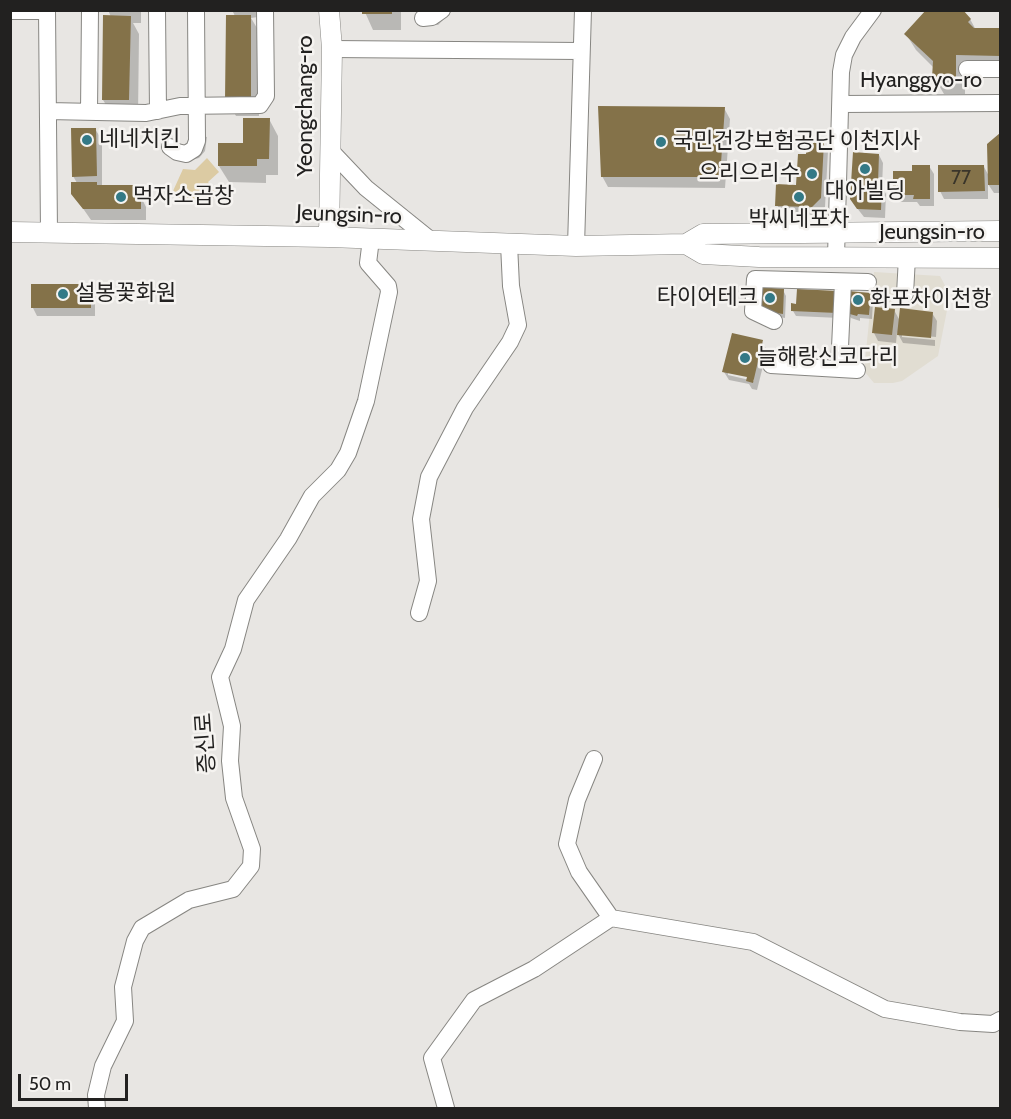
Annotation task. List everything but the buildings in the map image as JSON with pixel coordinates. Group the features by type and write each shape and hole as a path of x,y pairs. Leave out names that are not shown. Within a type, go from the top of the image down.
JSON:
{"main road":[{"name":"Yeongchang-ro","path":"329,10 332,49 329,237"},
{"name":"Jeungsin-ro","path":"10,232 329,237 576,246 686,244 703,234 1000,231"},
{"name":"Jeungsin-ro","path":"686,244 703,254 759,257 1000,258"}],"street":[{"path":"10,10 47,11 49,232"},
{"path":"89,112 90,10"},
{"path":"157,10 158,111"},
{"path":"170,147 181,154 194,149 197,141 196,10"},
{"path":"48,111 158,111 198,106 256,106 265,100 265,10"},
{"path":"423,18 432,17 442,10"},
{"path":"576,246 583,10"},
{"path":"836,257 841,72 844,55 853,37 873,10"},
{"path":"332,49 580,51"},
{"path":"967,69 1000,69"},
{"name":"Hyanggyo-ro","path":"841,104 1000,103"},
{"path":"330,150 366,188 433,242"},
{"name":"증신로","path":"97,1108 96,1095 103,1066 125,1021 123,987 135,941 142,928 189,900 233,890 251,866 252,849 234,798 230,760 231,719 220,677 232,649 246,600 288,539 312,496 345,461 359,423 389,292 388,286 368,263 371,239"},
{"path":"418,613 428,581 421,519 429,477 465,408 510,342 518,325 511,286 509,244"},
{"path":"759,257 753,312 774,321"},
{"path":"813,257 814,281"},
{"path":"905,294 907,257"},
{"path":"755,279 868,282"},
{"path":"839,369 843,282"},
{"path":"771,365 857,370"},
{"path":"594,759 577,800 567,844 579,872 610,918"},
{"path":"446,1108 432,1059 474,1000 534,969 610,918 753,942 885,1009 960,1022 993,1024 1000,1020"}],"shaded area":[{"path":"207,158 219,172 208,182 217,196 200,203 176,200 173,191 183,169 195,170"},
{"path":"874,272 940,276 950,295 938,356 902,381 893,383 874,383 864,371"},
{"path":"1000,308 1000,511 998,507"}],"place":[{"name":"네네치킨","path":"87,140"},
{"name":"국민건강보험공단 이천지사","path":"661,142"},
{"name":"대아빌딩","path":"865,169"},
{"name":"으리으리수","path":"812,174"},
{"name":"먹자소곱창","path":"121,197"},
{"name":"박씨네포차","path":"799,197"},
{"name":"설봉꽃화원","path":"63,294"},
{"name":"타이어테크","path":"770,298"},
{"name":"화포차이천항","path":"858,300"},
{"name":"늘해랑신코다리","path":"745,358"}]}
